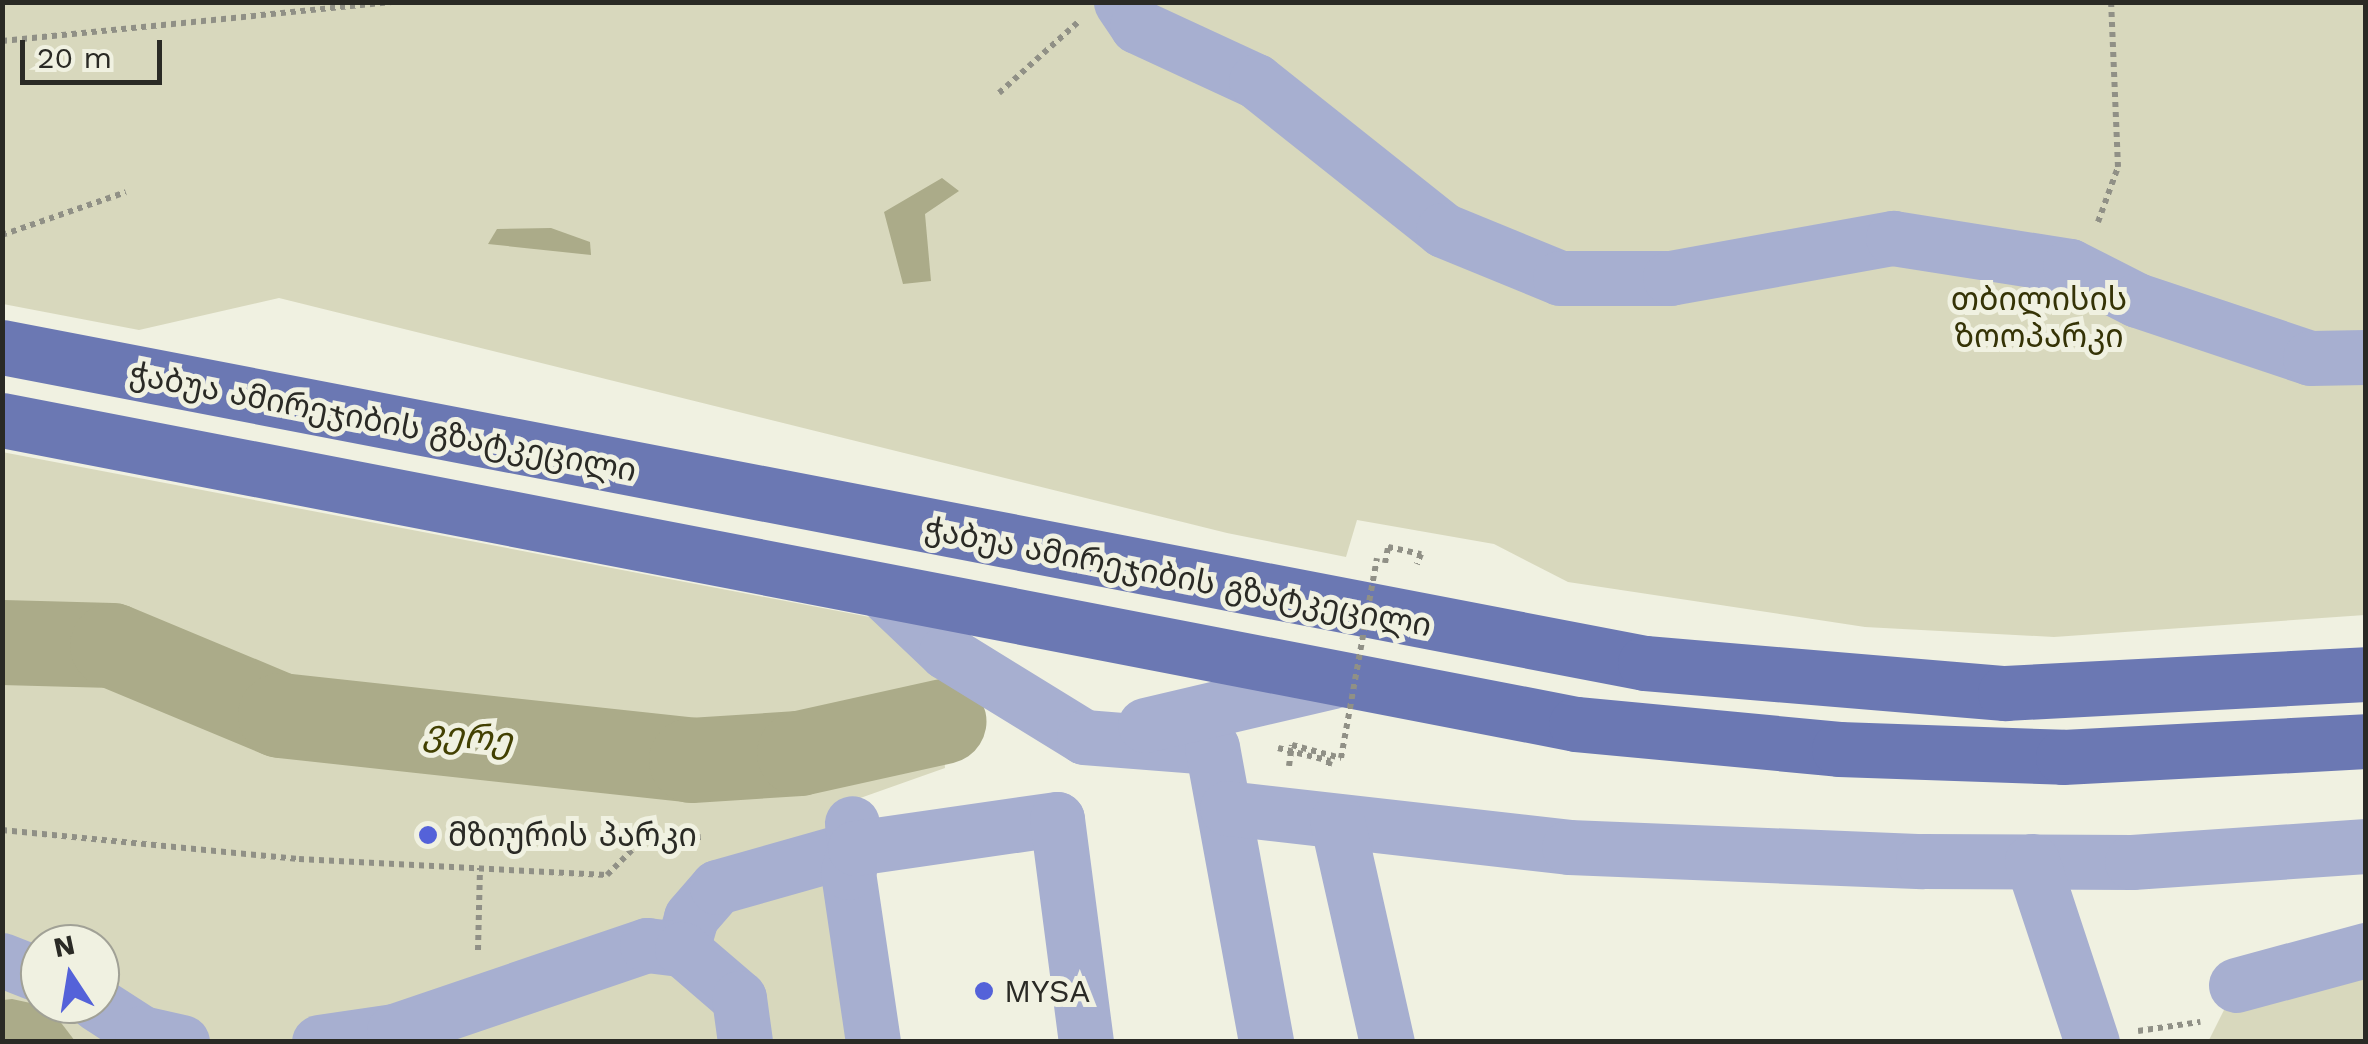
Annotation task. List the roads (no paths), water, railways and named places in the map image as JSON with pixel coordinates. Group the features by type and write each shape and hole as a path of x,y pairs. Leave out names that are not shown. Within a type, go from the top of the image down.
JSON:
{"main road":[{"name":"ჭაბუა ამირეჯიბის გზატკეცილი","path":"2,347 1645,663 2005,693 2366,674"},
{"path":"2,420 1332,682 1576,724 1839,749 2064,757 2366,741"}],"lane":[{"path":"1104,8 1256,81 1444,230 1560,278 1670,278 1893,238 2070,266 2136,300 2310,358 2366,357"},
{"path":"886,594 946,652 1084,737 1212,747 1227,808 1266,1042"},
{"path":"1084,737 1332,682"},
{"path":"1084,737 1057,819 1086,1042"},
{"path":"1227,808 1569,847 2032,861 2366,846"},
{"path":"682,949 690,917 717,887 853,835 1057,819"},
{"path":"1337,821 1386,1042"},
{"path":"853,835 848,872 873,1042"},
{"path":"2032,861 2092,1042"},
{"path":"319,1042 394,1030 537,988 611,953 682,949 739,998 745,1042"},
{"path":"2223,1003 2366,950"},
{"path":"120,1019 142,1033 182,1042"}],"waterway":[{"name":"ვერე","path":"2,642 112,645 280,715 691,760 799,753 943,721"}],"place":[{"name":"მზიურის პარკი","path":"428,835"},
{"name":"MYSA","path":"984,991"}],"park label":[{"name":"თბილისის ზოოპარკი","path":"2039,318"}]}
